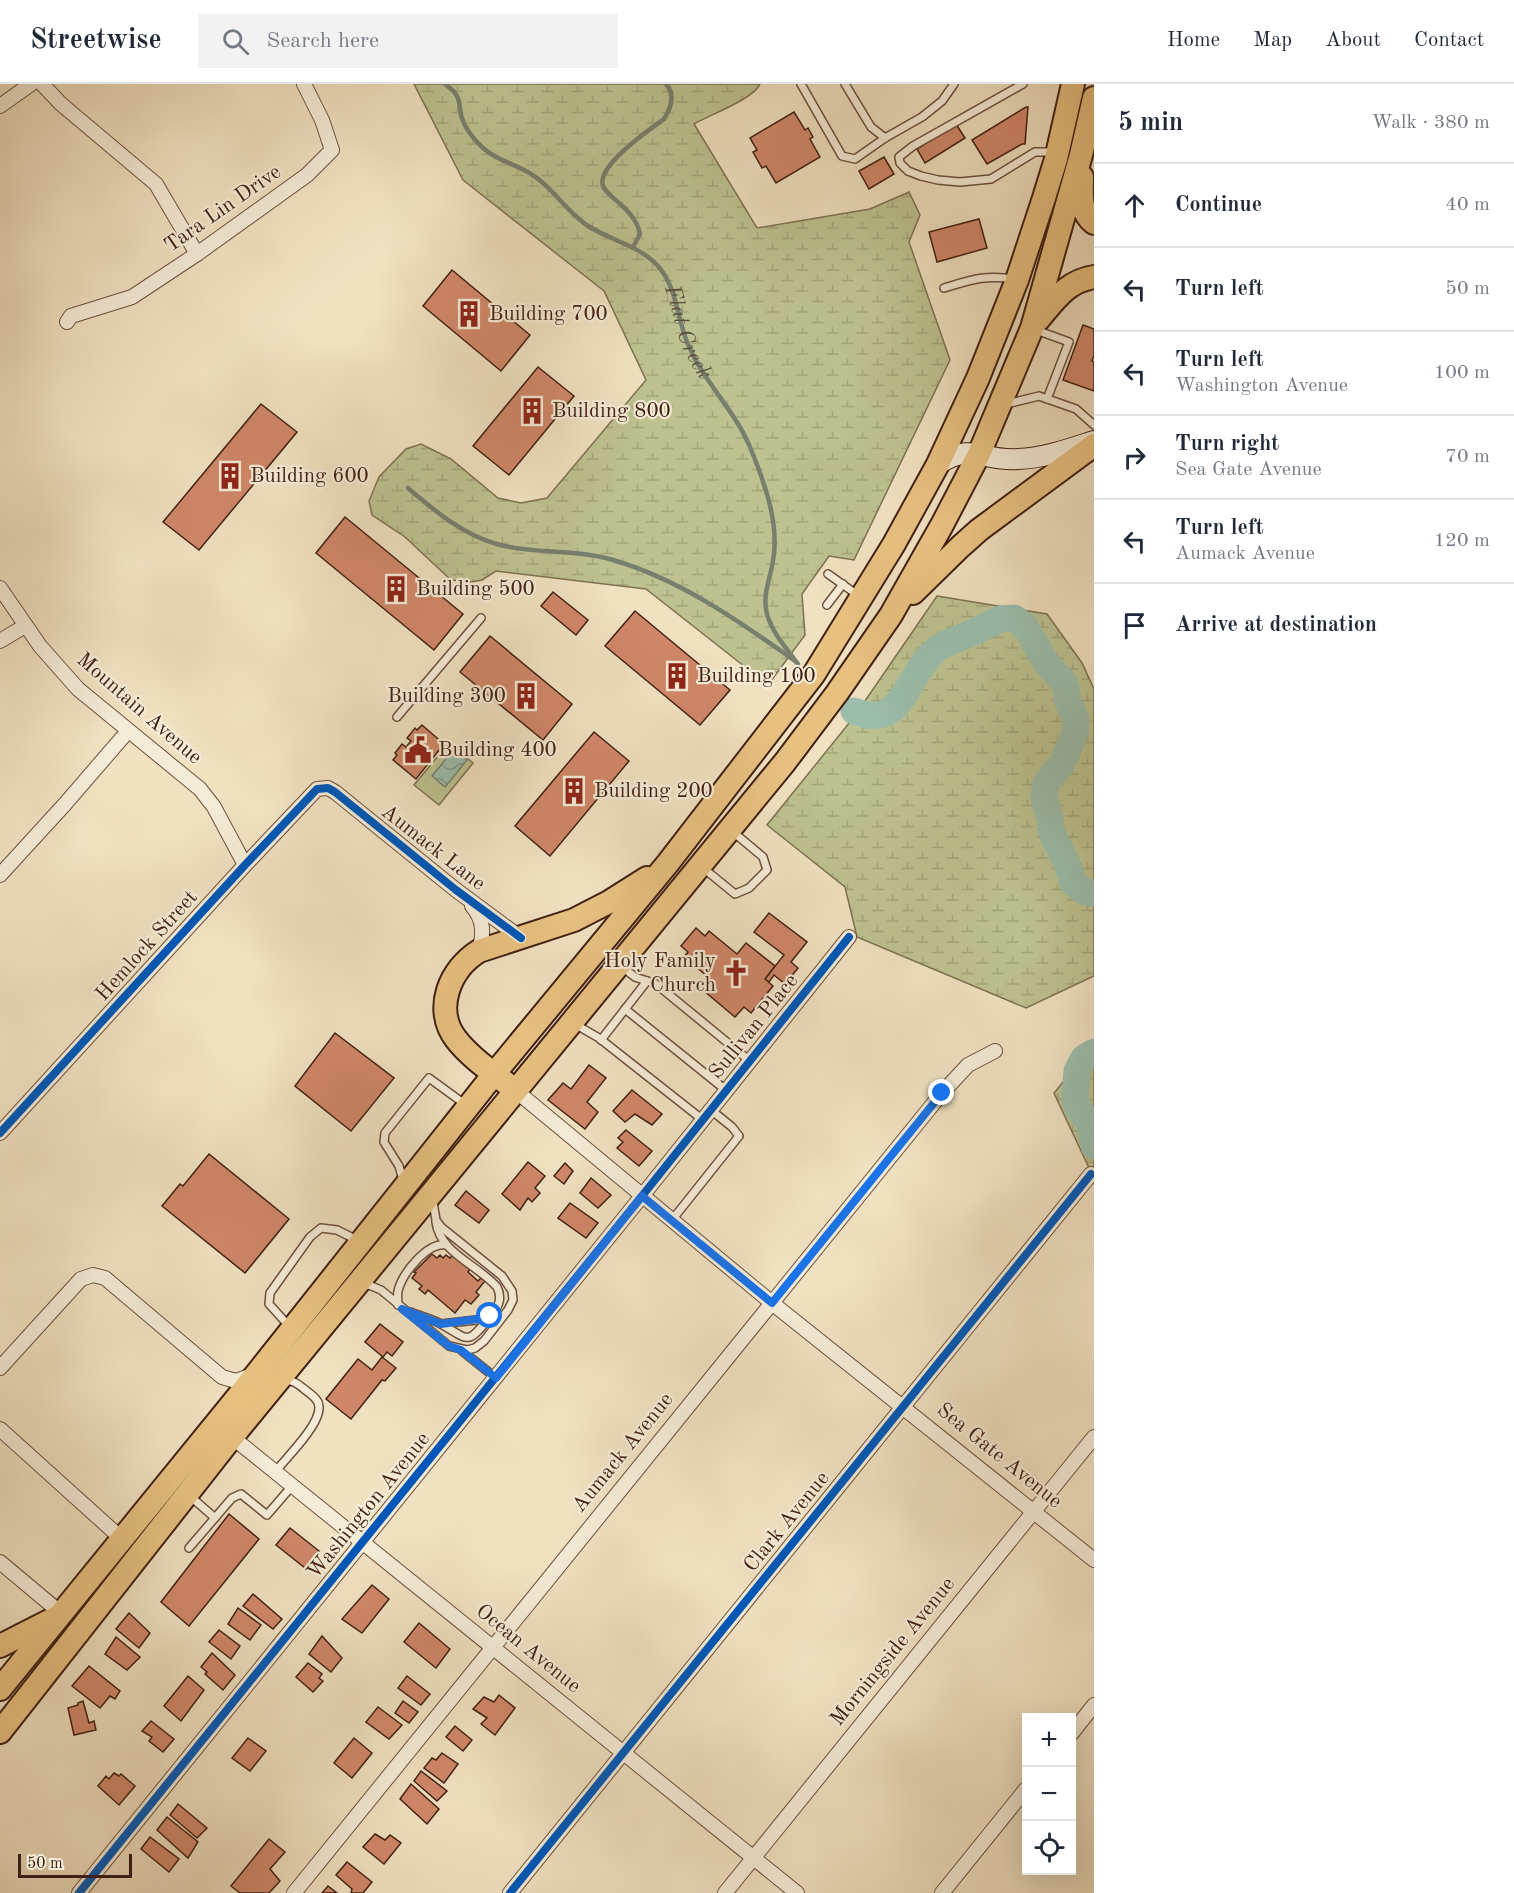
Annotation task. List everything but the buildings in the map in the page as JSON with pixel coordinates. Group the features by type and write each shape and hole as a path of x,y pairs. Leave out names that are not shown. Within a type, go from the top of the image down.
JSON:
{"highway":[{"path":"0,1732 232,1437 267,1379 292,1329 494,1074 668,863 794,702 831,648 938,464 978,378 1017,280 1057,152 1073,84"},
{"path":"0,1689 122,1539 267,1379 354,1291 817,721 891,615 979,454 1032,328 1081,155 1094,98"},
{"path":"1081,155 1083,207 1087,217 1094,223"},
{"path":"1032,328 1065,288 1094,277"},
{"path":"891,615 973,536 1094,446"},
{"path":"515,1090 460,1045 454,1037 446,1014 446,997 455,974 470,957 479,951 591,913 668,863"},
{"path":"0,1646 62,1614"}],"main road":[{"path":"938,464 959,453 969,452 996,459 1018,459 1059,452 1094,441"}],"street":[{"path":"0,106 31,84"},
{"path":"42,84 61,104 156,184 197,254"},
{"name":"Tara Lin Drive","path":"67,322 71,316 132,297 197,254 307,175 332,150 322,120 304,84"},
{"name":"Mountain Avenue","path":"0,588 25,626 78,689 200,789 209,799 245,865"},
{"path":"0,641 25,626"},
{"path":"0,875 128,731"},
{"name":"Hemlock Street","path":"0,1133 312,792 324,788"},
{"name":"Aumack Lane","path":"324,788 335,792 456,890 521,938"},
{"name":"Aumack Lane","path":"456,890 474,907 480,918 483,931 479,951"},
{"name":"Sullivan Place","path":"687,1140 849,937"},
{"name":"Aumack Avenue","path":"294,1893 942,1093 968,1065 995,1051"},
{"name":"Sea Gate Avenue","path":"515,1090 772,1303 1094,1560"},
{"name":"Washington Avenue","path":"79,1893 687,1140"},
{"name":"Clark Avenue","path":"510,1893 1091,1174"},
{"path":"0,1368 81,1279 93,1275 105,1278 222,1377 236,1381 267,1379"},
{"path":"0,1429 122,1539"},
{"name":"Ocean Avenue","path":"232,1437 797,1893"},
{"name":"Morningside Avenue","path":"725,1893 1094,1437"},
{"path":"0,1563 62,1614"},
{"path":"1076,1727 1094,1705"},
{"path":"942,1893 1022,1794"}],"lane":[{"path":"801,84 842,156 855,159 885,138 922,117 942,101 954,84"},
{"path":"845,84 871,127 885,138"},
{"path":"1023,84 913,146 900,157 900,163 908,171 921,176 960,182 991,179 1035,152 1057,152"},
{"path":"944,288 976,278 992,276 1017,280"},
{"path":"1032,328 1069,342 1047,399"},
{"path":"1000,406 1039,396 1076,410 1094,425"},
{"path":"828,574 861,597"},
{"path":"827,605 843,584"},
{"path":"397,717 481,618"},
{"path":"700,865 735,894 749,888 767,870 763,857 730,829"},
{"path":"619,964 634,977 656,984 750,1061"},
{"path":"601,1040 647,981"},
{"path":"625,1009 727,1090"},
{"path":"571,1022 601,1040 707,1115 732,1127 739,1136 672,1220"},
{"path":"405,1186 399,1166 384,1142 385,1133 392,1124 429,1078 468,1107"},
{"path":"400,1307 441,1324 458,1336 470,1337 476,1334 499,1305 500,1295 497,1287 446,1245 437,1232 433,1193"},
{"path":"436,1220 441,1227 502,1276 512,1291 513,1300 508,1310 484,1341 476,1348 461,1350"},
{"path":"292,1329 269,1304 270,1293 310,1237 321,1228 337,1230 361,1242"},
{"path":"400,1307 398,1290 404,1277 426,1251 437,1245 446,1245"},
{"path":"354,1291 369,1285 375,1287 449,1346 461,1350 496,1378"},
{"path":"441,1324 492,1315"},
{"path":"267,1379 291,1380 317,1400 319,1406 314,1424 275,1472"},
{"path":"189,1548 232,1498 241,1494 267,1515 292,1486"},
{"path":"188,1494 215,1518"}],"green space":[{"path":"414,84 760,84 756,90 740,101 694,124 757,228 870,209 909,192 920,215 909,242 950,360 854,560 829,556 802,594 805,635 768,685 646,589 496,571 482,580 471,582 451,580 405,537 372,515 369,501 379,477 406,449 421,444 451,459 498,498 521,503 547,498 646,380 604,291 463,180"},
{"path":"937,596 1047,614 1082,663 1094,689 1094,976 1026,1008 857,937 845,887 767,825 854,717"},
{"path":"449,743 473,763 439,805 414,785"},
{"path":"1094,1044 1094,1173 1090,1170 1054,1093"}],"water":[{"path":"454,749 467,760 445,787 432,776"}],"waterway":[{"name":"Flat Creek","path":"445,84 457,96 464,124 483,148 539,179 580,220 597,231 643,253 658,266 664,275 673,293 693,356 736,420 750,447 760,474 769,503 775,547 766,594 767,614 776,634 798,664"},
{"path":"633,247 640,234 635,220 606,191 603,178 607,169 625,149 664,119 672,97 666,84"},
{"path":"408,488 451,522 487,541 514,548 599,557 661,578 730,616 795,661"},
{"name":"Flat Creek","path":"854,711 871,715 884,714 894,708 925,662 945,644 1000,619 1014,618 1025,626 1047,664 1066,687 1067,698 1076,721 1075,733 1062,764 1046,783 1044,797 1051,831 1068,866 1073,883 1085,892 1094,893"},
{"name":"Flat Creek","path":"1094,1052 1084,1058 1077,1071 1075,1100 1090,1125 1094,1146"}],"cycle path":[{"path":"0,1133 317,789 328,788 335,792 456,890 521,938"},
{"path":"79,1893 849,937"},
{"path":"510,1893 1091,1174"}],"place":[{"name":"Building 700","path":"469,314"},
{"name":"Building 800","path":"532,411"},
{"name":"Building 600","path":"230,476"},
{"name":"Building 500","path":"396,589"},
{"name":"Building 100","path":"677,676"},
{"name":"Building 300","path":"526,696"},
{"name":"Building 400","path":"418,750"},
{"name":"Building 200","path":"574,791"},
{"name":"Holy Family Church","path":"736,973"}],"route":[{"path":"490,1316 441,1324 402,1309 449,1346 461,1350 496,1378 642,1196 772,1303 942,1093"}]}
